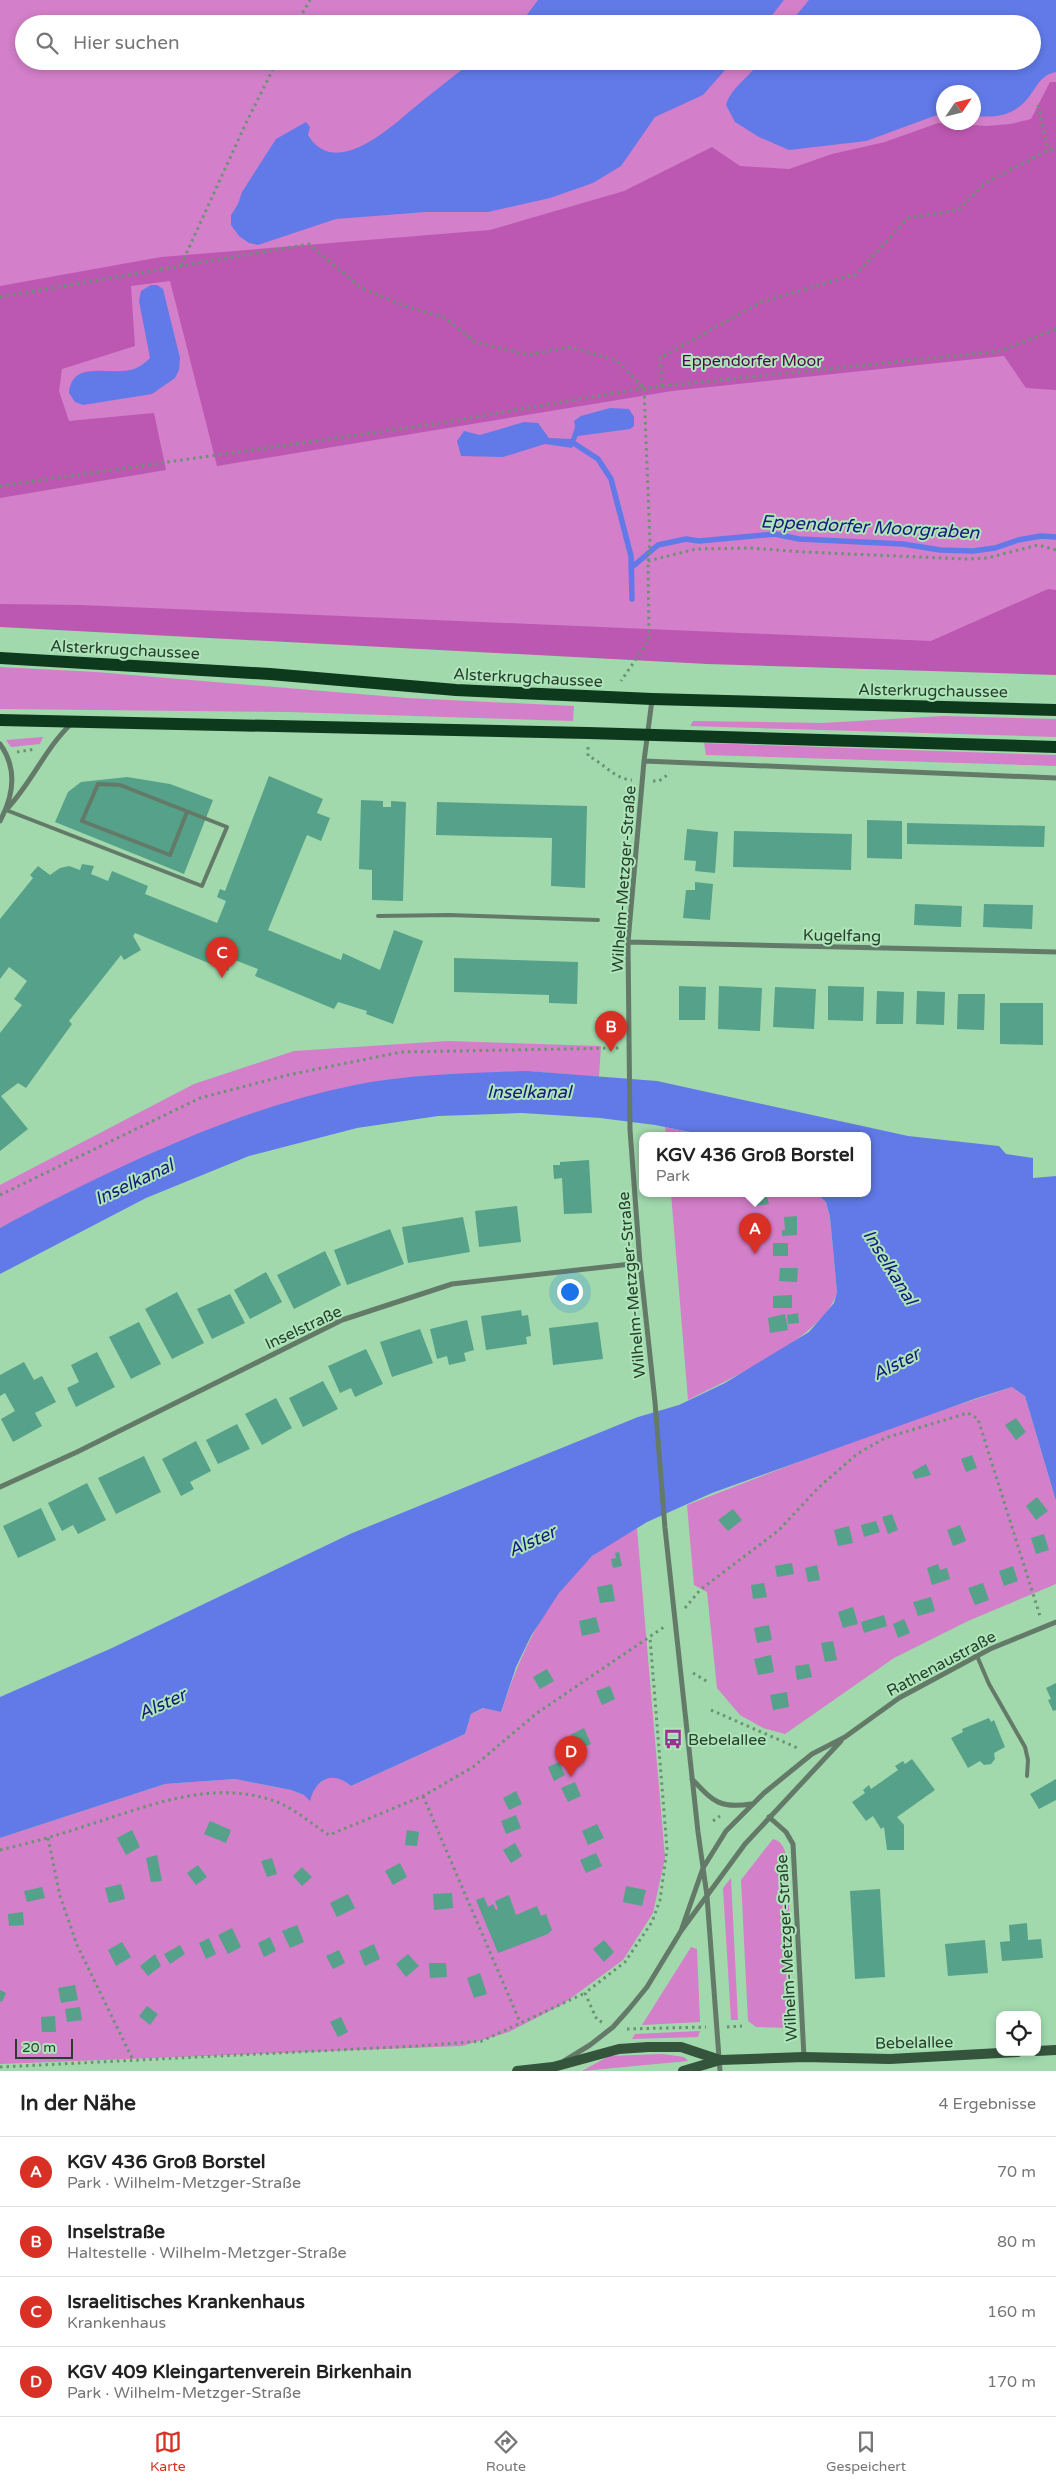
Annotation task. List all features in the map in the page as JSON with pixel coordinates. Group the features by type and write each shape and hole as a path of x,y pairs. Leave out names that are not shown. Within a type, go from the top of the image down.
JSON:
{"main road":[{"name":"Alsterkrugchaussee","path":"0,658 270,674 456,690 652,699 1056,710"},
{"path":"0,720 76,720 588,733 1056,747"}],"street":[{"name":"Wilhelm-Metzger-Straße","path":"652,699 644,760 628,942 630,1130 640,1262 655,1402 665,1528 692,1780 707,1896 720,2071"},
{"path":"6,810 19,796 58,736 76,720"},
{"path":"0,744 10,760 12,774 12,788 6,810 0,821"},
{"path":"644,760 1056,778"},
{"name":"Kugelfang","path":"628,942 1056,952"},
{"name":"Inselstraße","path":"0,1487 76,1452 342,1320 452,1284 640,1262"},
{"name":"Rathenaustraße","path":"703,1868 726,1831 751,1804 812,1754 845,1737 899,1698 977,1656 1056,1622"},
{"name":"Rathenaustraße","path":"707,1896 745,1844 769,1816 845,1737"},
{"path":"692,1780 712,1800 722,1805 734,1807 751,1804"},
{"name":"Wilhelm-Metzger-Straße","path":"769,1816 790,1838 794,1852 804,2057"},
{"name":"Wilhelm-Metzger-Straße","path":"681,1931 703,1868"},
{"name":"Wilhelm-Metzger-Straße","path":"558,2069 613,2027 647,1987 681,1931 707,1896"},
{"name":"Bebelallee","path":"517,2071 558,2069 606,2052 648,2047 681,2047 720,2060"},
{"path":"1041,2051 1056,2050"},
{"name":"Bebelallee","path":"683,2071 720,2060 804,2057 890,2059 996,2053"}],"lane":[{"path":"6,810 202,886 226,827 120,785 98,784 82,820 170,855 187,812"},
{"path":"378,916 449,915 598,920"},
{"path":"977,1656 989,1684 1025,1747 1028,1760 1027,1776"}],"path":[{"path":"301,15 310,0"},
{"path":"181,265 246,123 273,70"},
{"path":"1038,105 1048,150"},
{"path":"662,386 660,358 761,302 856,274 908,218 958,210 985,183 1048,150 1056,149"},
{"path":"0,297 309,244 360,287 405,306 445,318 475,342 529,355 570,346 616,360 644,388 650,542 648,561 649,640 621,681"},
{"path":"0,485 434,424 644,388 1000,351 1056,329"},
{"path":"648,561 696,549 751,548 966,559 987,558 1038,545 1056,550"},
{"path":"588,733 588,756 601,762 615,776 626,780"},
{"path":"13,752 39,749"},
{"path":"0,1195 200,1098 288,1074 401,1052 628,1048"},
{"path":"0,1850 48,1838 154,1802 202,1794 241,1793 278,1803 329,1835 423,1796 473,1767 537,1713 675,1619 700,1590 779,1530 818,1488 857,1454 885,1438 968,1413 978,1419 1044,1626"},
{"path":"0,2067 417,2046 482,2040 585,1993 625,1962 652,1922 660,1900 667,1849 650,1636"},
{"path":"711,1710 812,1754"},
{"path":"423,1796 520,2022"},
{"path":"713,1821 721,1816"},
{"path":"48,1838 60,1896 77,1946 132,2060"},
{"path":"585,1993 597,2020 613,2027 636,2030 742,2026"}],"green space":[{"name":"Eppendorfer Moor","path":"0,0 1056,0 1056,667 0,620"},
{"path":"1050,82 1056,82 1056,390 1026,388 1004,356 672,391 217,466 170,281 131,286 135,346 62,369 59,391 69,421 154,413 166,470 0,498 0,286 161,257 490,230 624,191 712,147 740,166 789,169 832,154 885,142 936,124 936,130 981,130 981,126 1011,124 1031,119"},
{"path":"1048,589 1056,590 1056,675 707,664 0,627 0,604 81,605 931,641"},
{"path":"0,667 96,672 407,698 574,706 573,721 289,712 0,709"},
{"path":"944,716 1056,719 1056,737 690,726 693,721 822,723"},
{"path":"43,737 40,744 11,747 6,740"},
{"path":"704,743 1056,755 1056,766 706,755"},
{"path":"447,1041 601,1046 599,1077 528,1071 140,1159 0,1228 0,1185 194,1084 294,1051"},
{"path":"665,1127 690,1132 666,1132"},
{"path":"671,1197 820,1197 826,1202 830,1217 837,1292 829,1308 815,1325 796,1340 750,1369 688,1400"},
{"path":"1012,1387 1025,1396 1056,1501 1056,1584 968,1621 894,1658 785,1734 763,1728 740,1715 717,1688 707,1592 694,1585 687,1505 874,1433"},
{"path":"637,1528 665,1858 653,1913 623,1960 563,2004 509,2032 462,2046 0,2064 0,1838 165,1784 235,1779 291,1790 304,1795 331,1777 337,1777 351,1786 465,1734 471,1714 484,1708 501,1712 508,1691 536,1629 547,1609 575,1573 591,1557 613,1541"},
{"path":"773,1839 784,1848 787,1858 794,2028 756,2027 748,2021 741,1880"},
{"path":"731,1878 738,2020 731,2020 723,1888"},
{"path":"691,1947 697,1949 700,2022 642,2025"},
{"path":"700,2031 698,2037 632,2039 635,2034"},
{"path":"662,2054 684,2057 688,2061 582,2071 609,2056"}],"water":[{"path":"538,0 784,0 772,15 527,15"},
{"path":"809,0 1056,0 1056,72 1042,79 1017,109 997,116 981,116 981,85 936,85 936,115 866,141 789,150 759,137 735,122 726,105 736,87 753,70 1041,70 1041,15 796,15"},
{"path":"461,70 725,70 703,95 655,117 621,166 593,183 550,198 488,212 425,212 336,219 258,245 249,243 239,236 231,225 231,215 238,204 242,192 276,139 306,122 310,127 308,135 319,148 333,152 347,151 378,137"},
{"path":"151,285 157,285 163,289 180,358 179,370 175,378 152,394 83,405 75,402 69,393 72,382 77,376 85,372 134,369 150,358 139,301 141,291"},
{"path":"610,408 629,409 634,417 634,426 630,429 578,436 572,448 545,444 503,457 461,456 457,441 464,431 480,435 524,422 538,423 549,438 571,439 575,427 574,421 581,416"},
{"path":"528,1071 657,1081 908,1136 999,1146 1006,1154 1033,1158 1033,1178 1056,1176 1056,1501 1025,1396 1012,1387 977,1398 712,1493 647,1522 592,1556 559,1593 531,1636 516,1667 501,1712 483,1708 471,1714 465,1734 351,1786 338,1779 326,1779 316,1787 310,1801 304,1795 291,1790 235,1779 165,1784 0,1838 0,1697 112,1648 350,1534 638,1417 679,1405 725,1383 809,1332 834,1303 837,1292 830,1217 826,1202 820,1197 871,1197 871,1132 690,1132 655,1125 600,1118 522,1113 438,1116 357,1128 249,1156 146,1198 0,1274 0,1228 84,1185 173,1144 264,1109 310,1096 376,1081 463,1073"}],"building":[{"path":"269,776 323,799 317,813 330,818 321,841 307,835 268,930 341,960 343,953 380,970 394,930 423,941 393,1024 366,1014 367,1011 338,1002 334,1009 255,976 258,969 232,959 228,971 135,933 133,936 141,950 124,960 121,955 69,1021 72,1024 26,1088 18,1083 1,1096 28,1129 0,1151 0,1033 22,1005 14,999 27,981 9,967 0,979 0,919 33,878 30,875 38,866 50,875 60,868 69,866 80,870 82,864 94,866 91,874 108,881 112,871 148,886 145,894 217,923 226,901 217,897 220,889 225,891"},
{"path":"127,777 170,784 213,800 184,874 55,822 68,792 81,782"},
{"path":"361,800 383,801 383,807 391,807 391,801 406,802 403,901 372,900 372,870 359,869"},
{"path":"437,802 587,806 585,888 551,886 552,838 436,835"},
{"path":"867,820 902,821 902,859 867,858"},
{"path":"907,823 1045,826 1044,847 907,844"},
{"path":"687,829 718,832 715,873 695,871 696,861 684,860"},
{"path":"734,831 852,834 851,870 733,867"},
{"path":"695,882 713,884 710,920 683,918 686,890 695,890"},
{"path":"915,904 962,906 961,927 914,925"},
{"path":"984,904 1033,905 1032,929 983,927"},
{"path":"454,958 578,962 577,1004 549,1003 549,995 454,992"},
{"path":"679,986 706,987 705,1020 679,1020"},
{"path":"719,986 762,988 760,1031 718,1029"},
{"path":"828,986 864,987 863,1021 828,1020"},
{"path":"775,987 816,989 814,1029 773,1027"},
{"path":"877,991 904,992 903,1024 876,1024"},
{"path":"917,991 945,992 944,1025 916,1024"},
{"path":"958,994 985,994 984,1030 957,1029"},
{"path":"1000,1003 1043,1003 1043,1045 1000,1044"},
{"path":"589,1160 592,1213 564,1214 562,1178 554,1179 553,1165 560,1165 560,1162"},
{"path":"754,1197 767,1197 769,1204 755,1206"},
{"path":"517,1206 521,1242 479,1247 475,1211"},
{"path":"797,1216 797,1235 782,1236 782,1230 785,1230 784,1217"},
{"path":"463,1217 470,1252 408,1263 402,1227"},
{"path":"390,1229 404,1264 347,1285 334,1250"},
{"path":"773,1243 788,1243 788,1256 773,1256"},
{"path":"325,1251 341,1285 294,1309 277,1275"},
{"path":"780,1268 798,1268 797,1282 779,1281"},
{"path":"266,1272 282,1302 250,1319 234,1290"},
{"path":"177,1292 204,1343 172,1359 145,1309"},
{"path":"230,1294 245,1323 212,1339 197,1309"},
{"path":"792,1295 792,1308 773,1308 773,1296"},
{"path":"521,1310 522,1316 528,1315 531,1336 526,1337 527,1344 486,1350 481,1316"},
{"path":"798,1313 799,1323 788,1324 787,1315"},
{"path":"785,1314 788,1330 770,1333 768,1318"},
{"path":"467,1320 474,1350 464,1353 466,1361 449,1365 447,1356 437,1359 430,1329"},
{"path":"139,1322 161,1364 131,1379 109,1337"},
{"path":"598,1322 603,1359 553,1365 549,1328"},
{"path":"420,1329 433,1363 392,1377 380,1342"},
{"path":"366,1349 383,1384 355,1397 351,1388 340,1393 328,1366"},
{"path":"97,1352 115,1387 76,1407 67,1388 79,1382 71,1365"},
{"path":"24,1362 34,1380 42,1376 56,1402 35,1413 42,1426 13,1442 1,1419 15,1411 5,1393 0,1396 0,1375"},
{"path":"323,1381 338,1409 303,1427 289,1398"},
{"path":"276,1398 292,1428 262,1445 245,1414"},
{"path":"1016,1418 1026,1432 1016,1440 1005,1425"},
{"path":"237,1424 250,1449 218,1464 206,1440"},
{"path":"196,1441 211,1471 190,1482 194,1489 181,1496 162,1459"},
{"path":"972,1455 977,1468 966,1472 961,1459"},
{"path":"144,1456 161,1492 116,1514 98,1478"},
{"path":"926,1464 931,1475 915,1479 912,1472"},
{"path":"87,1483 106,1520 78,1534 73,1525 62,1531 48,1503"},
{"path":"1037,1497 1048,1511 1036,1520 1026,1506"},
{"path":"41,1508 56,1540 18,1558 3,1526"},
{"path":"733,1509 742,1520 728,1531 718,1520"},
{"path":"892,1514 898,1530 888,1534 882,1517"},
{"path":"876,1521 880,1532 864,1537 861,1525"},
{"path":"960,1525 966,1541 953,1546 947,1530"},
{"path":"849,1526 853,1543 838,1546 834,1530"},
{"path":"1044,1534 1049,1550 1036,1554 1031,1538"},
{"path":"619,1552 622,1566 613,1568 611,1559 616,1558 615,1553"},
{"path":"792,1563 794,1574 777,1577 775,1566"},
{"path":"938,1564 940,1570 947,1568 950,1579 932,1585 927,1568"},
{"path":"817,1565 820,1580 808,1582 805,1568"},
{"path":"1013,1566 1018,1581 1004,1586 999,1571"},
{"path":"764,1583 767,1597 753,1599 751,1585"},
{"path":"983,1583 989,1600 975,1605 968,1588"},
{"path":"612,1584 615,1601 600,1603 597,1587"},
{"path":"931,1597 935,1611 918,1616 913,1602"},
{"path":"853,1607 858,1624 843,1628 838,1612"},
{"path":"884,1615 887,1626 864,1633 861,1622"},
{"path":"596,1617 600,1632 582,1636 579,1621"},
{"path":"904,1619 910,1633 898,1638 893,1624"},
{"path":"769,1625 772,1640 757,1643 754,1628"},
{"path":"833,1641 837,1660 825,1662 821,1643"},
{"path":"771,1655 774,1672 758,1675 754,1659"},
{"path":"809,1664 812,1677 797,1680 795,1666"},
{"path":"547,1669 554,1681 540,1689 533,1677"},
{"path":"1056,1683 1056,1710 1053,1711 1048,1700 1051,1699 1046,1688"},
{"path":"610,1686 615,1699 602,1705 596,1691"},
{"path":"787,1692 789,1707 773,1710 770,1695"},
{"path":"989,1718 991,1722 994,1720 1005,1747 994,1753 995,1759 991,1764 984,1765 980,1761 968,1768 951,1738 963,1732 962,1729"},
{"path":"584,1728 591,1744 577,1750 570,1735"},
{"path":"912,1759 935,1790 897,1817 904,1825 904,1850 887,1850 884,1827 881,1829 873,1816 866,1821 852,1802 865,1793 863,1790 869,1785 871,1789 898,1770 895,1766 903,1761 905,1764"},
{"path":"559,1762 565,1775 554,1781 548,1767"},
{"path":"1056,1779 1056,1800 1039,1809 1030,1794"},
{"path":"575,1782 581,1796 568,1802 561,1788"},
{"path":"516,1791 522,1804 509,1810 503,1798"},
{"path":"516,1815 521,1828 506,1834 501,1821"},
{"path":"210,1821 231,1830 226,1843 204,1834"},
{"path":"597,1824 604,1838 588,1845 582,1831"},
{"path":"132,1830 140,1847 126,1855 117,1838"},
{"path":"407,1830 419,1832 417,1846 405,1845"},
{"path":"515,1843 522,1856 511,1863 503,1850"},
{"path":"596,1853 602,1866 586,1873 580,1860"},
{"path":"157,1855 162,1881 151,1882 146,1858"},
{"path":"272,1858 277,1874 267,1877 261,1861"},
{"path":"400,1863 407,1877 393,1885 385,1871"},
{"path":"198,1865 207,1877 196,1885 187,1873"},
{"path":"302,1867 312,1877 302,1886 293,1876"},
{"path":"121,1884 125,1899 109,1903 105,1888"},
{"path":"626,1886 646,1890 642,1906 623,1902"},
{"path":"42,1887 45,1898 27,1902 24,1891"},
{"path":"880,1889 885,1977 855,1979 850,1891"},
{"path":"452,1893 453,1908 434,1910 433,1894"},
{"path":"348,1894 355,1908 337,1917 330,1903"},
{"path":"509,1895 516,1915 537,1906 541,1916 546,1914 552,1930 548,1934 498,1953 476,1900 484,1897 488,1907 493,1904 496,1910 498,1909 495,1901"},
{"path":"23,1912 24,1925 9,1926 8,1914"},
{"path":"1027,1923 1028,1940 1041,1939 1043,1958 1002,1961 1000,1942 1010,1941 1009,1925"},
{"path":"297,1925 304,1942 290,1948 282,1931"},
{"path":"232,1928 241,1947 228,1954 218,1935"},
{"path":"270,1937 276,1951 264,1957 258,1943"},
{"path":"209,1938 216,1954 206,1959 199,1943"},
{"path":"604,1940 614,1952 604,1962 593,1949"},
{"path":"985,1940 988,1973 948,1976 945,1944"},
{"path":"122,1942 131,1957 116,1966 108,1950"},
{"path":"374,1944 380,1959 365,1966 359,1951"},
{"path":"180,1945 185,1954 170,1964 164,1954"},
{"path":"339,1950 345,1963 333,1969 326,1956"},
{"path":"155,1954 161,1966 148,1976 140,1966"},
{"path":"408,1954 419,1966 406,1977 396,1964"},
{"path":"429,1963 446,1963 447,1977 430,1978"},
{"path":"480,1973 487,1994 474,1998 467,1978"},
{"path":"75,1985 78,2000 61,2003 58,1988"},
{"path":"0,1990 6,1993 2,2002 0,2001"},
{"path":"147,2006 158,2014 150,2025 139,2016"},
{"path":"80,2007 82,2020 67,2022 65,2009"},
{"path":"55,2016 56,2032 42,2032 41,2017"},
{"path":"341,2017 348,2032 338,2037 330,2022"}],"waterway":[{"name":"Eppendorfer Moorgraben","path":"575,444 598,459 611,479 631,556 632,599"},
{"name":"Eppendorfer Moorgraben","path":"631,568 658,545 686,539 699,541 775,534 799,539 903,544 940,550 973,551 995,548 1018,540 1041,536 1056,537"}],"place":[{"name":"Israelitisches Krankenhaus","path":"222,978"},
{"name":"Inselstraße","path":"611,1052"},
{"name":"KGV 436 Groß Borstel","path":"755,1254"},
{"name":"Bebelallee","path":"673,1739"},
{"name":"KGV 409 Kleingartenverein Birkenhain","path":"571,1777"}],"water label":[{"name":"Inselkanal","path":"529,1092"},
{"name":"Inselkanal","path":"134,1182"},
{"name":"Inselkanal","path":"890,1267"},
{"name":"Alster","path":"896,1364"},
{"name":"Alster","path":"532,1541"},
{"name":"Alster","path":"162,1704"}]}
